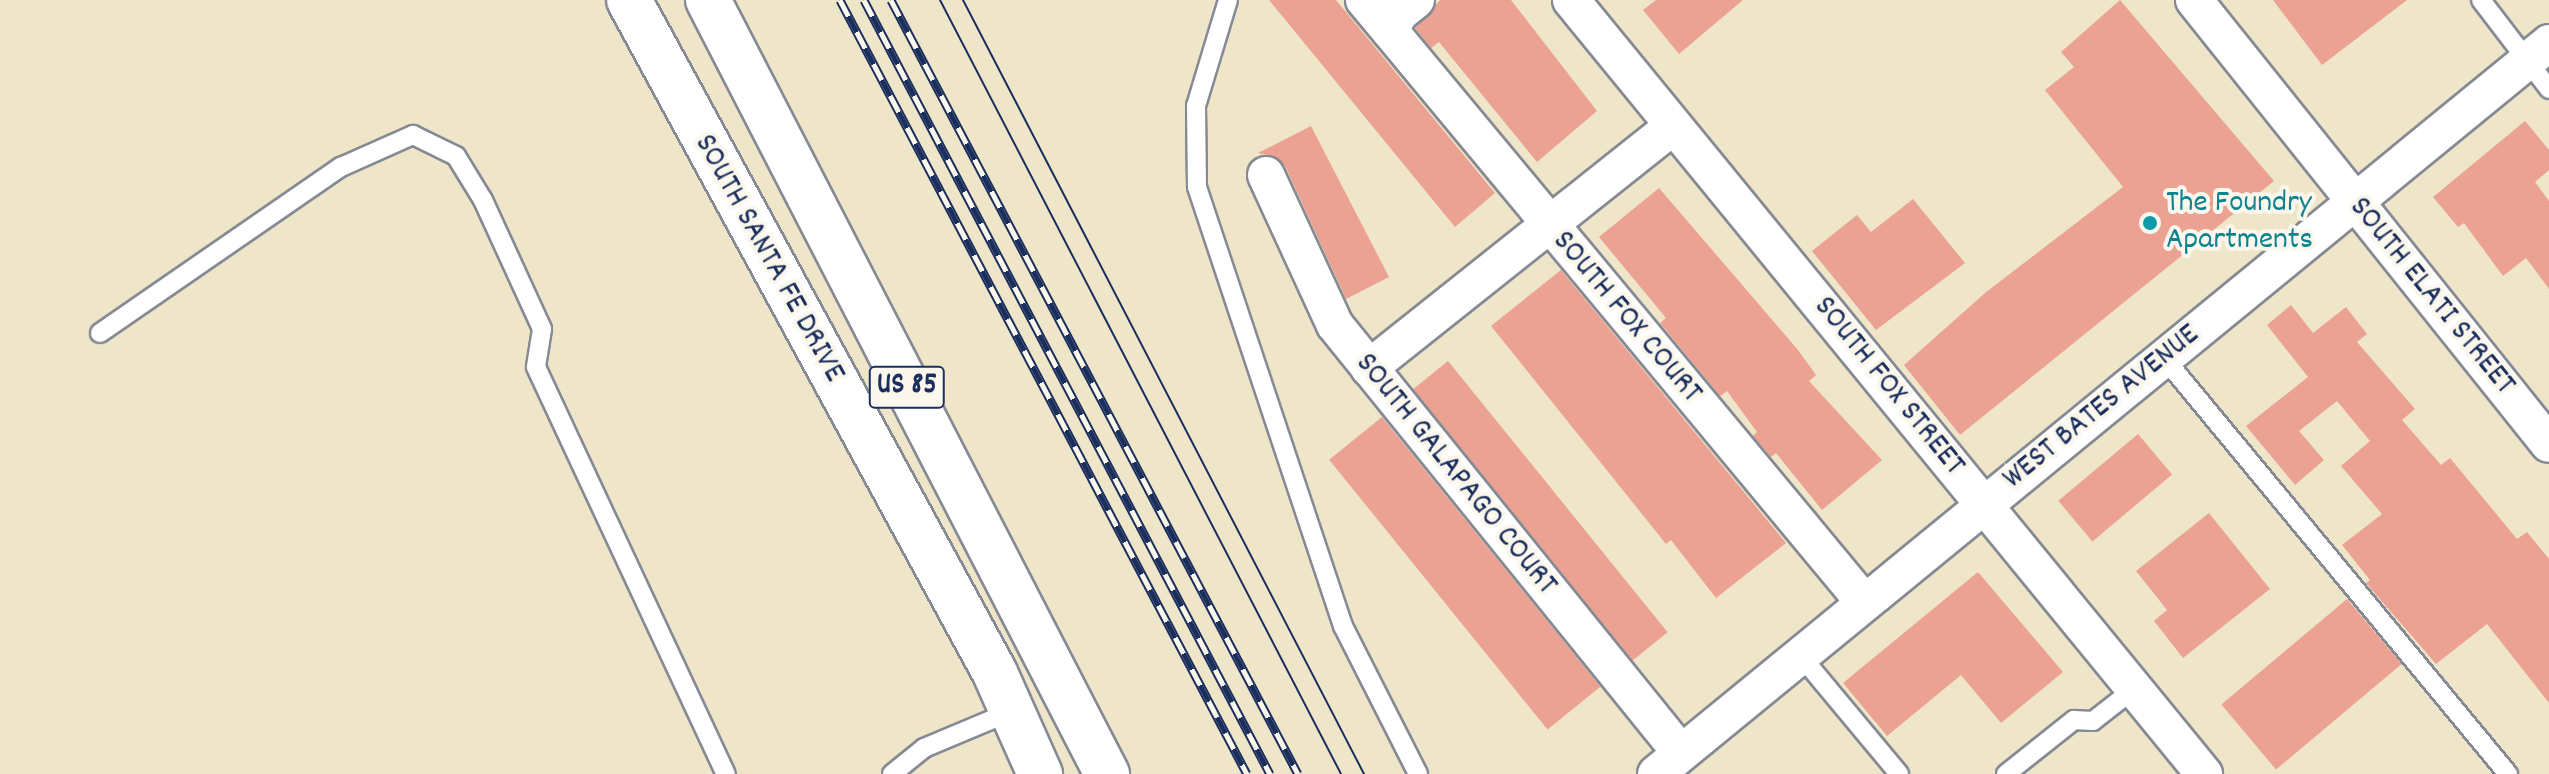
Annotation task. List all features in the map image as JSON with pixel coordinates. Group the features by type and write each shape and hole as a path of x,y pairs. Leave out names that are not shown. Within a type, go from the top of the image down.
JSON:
{"highway":[{"name":"SOUTH SANTA FE DRIVE","path":"629,0 1012,711 1040,774"},
{"name":"SOUTH SANTA FE DRIVE","path":"708,0 1107,774"}],"street":[{"name":"SOUTH FOX COURT","path":"1364,0 1864,602"},
{"path":"1390,31 1399,14 1416,0"},
{"name":"SOUTH FOX STREET","path":"1571,0 2204,774"},
{"name":"SOUTH ELATI STREET","path":"2203,3 2354,202 2549,444"},
{"name":"WEST BATES AVENUE","path":"1668,763 2538,52"},
{"path":"1369,368 1673,126"},
{"name":"SOUTH GALAPAGO COURT","path":"1266,175 1335,325 1668,763"}],"lane":[{"path":"1228,0 1196,106 1197,187 1343,626 1418,774"},
{"path":"2481,0 2538,52 2549,89"},
{"path":"100,333 341,167 413,135 456,156 483,200 542,329 536,367 726,774"},
{"path":"2164,358 2508,774"},
{"path":"1800,655 1899,774"},
{"path":"2006,774 2074,720 2093,721 2134,689"},
{"path":"892,774 924,748 1012,711"}],"building":[{"path":"1269,0 1336,0 1495,193 1455,227"},
{"path":"1440,0 1511,0 1597,111 1537,162 1439,42 1431,48 1415,28"},
{"path":"1656,0 1743,0 1679,54 1643,10"},
{"name":"The Foundry Apartments","path":"2120,0 2274,181 1960,435 1904,365 1985,293 2123,187 2045,90 2074,67 2061,52"},
{"path":"2273,0 2407,0 2322,65"},
{"path":"2525,121 2549,150 2549,170 2535,182 2549,201 2549,289 2526,258 2503,276 2464,223 2458,227 2433,197"},
{"path":"1311,126 1389,277 1346,299 1285,166 1277,158 1258,153"},
{"path":"1659,188 1798,350 1816,375 1809,381 1882,460 1822,510 1776,453 1771,457 1753,436 1757,432 1727,391 1720,396 1660,323 1666,318 1599,237"},
{"path":"1913,199 1965,263 1876,330 1812,251 1857,215 1871,232"},
{"path":"1561,270 1786,543 1716,598 1671,540 1666,544 1491,326"},
{"path":"2291,305 2313,333 2346,307 2367,334 2357,342 2415,409 2402,420 2441,465 2450,458 2517,539 2527,532 2549,559 2549,703 2487,624 2436,664 2366,583 2370,580 2342,545 2382,514 2341,466 2370,441 2337,401 2299,431 2324,460 2295,485 2246,426 2308,377 2267,325"},
{"path":"1448,361 1668,632 1633,661 1413,389"},
{"path":"1382,417 1600,687 1548,729 1329,460"},
{"path":"2138,434 2172,475 2092,541 2058,501"},
{"path":"2209,513 2270,589 2183,658 2154,621 2167,610 2136,571"},
{"path":"1978,572 2063,672 2001,723 1961,675 1887,736 1843,683"},
{"path":"2347,599 2402,664 2276,770 2221,704"}],"tram line":[{"path":"940,0 1341,774"},
{"path":"963,0 1364,774"}],"railway":[{"path":"840,0 1247,774"},
{"path":"864,0 1270,774"},
{"path":"891,0 1298,774"}],"place":[{"name":"The Foundry Apartments","path":"2150,223"}]}
